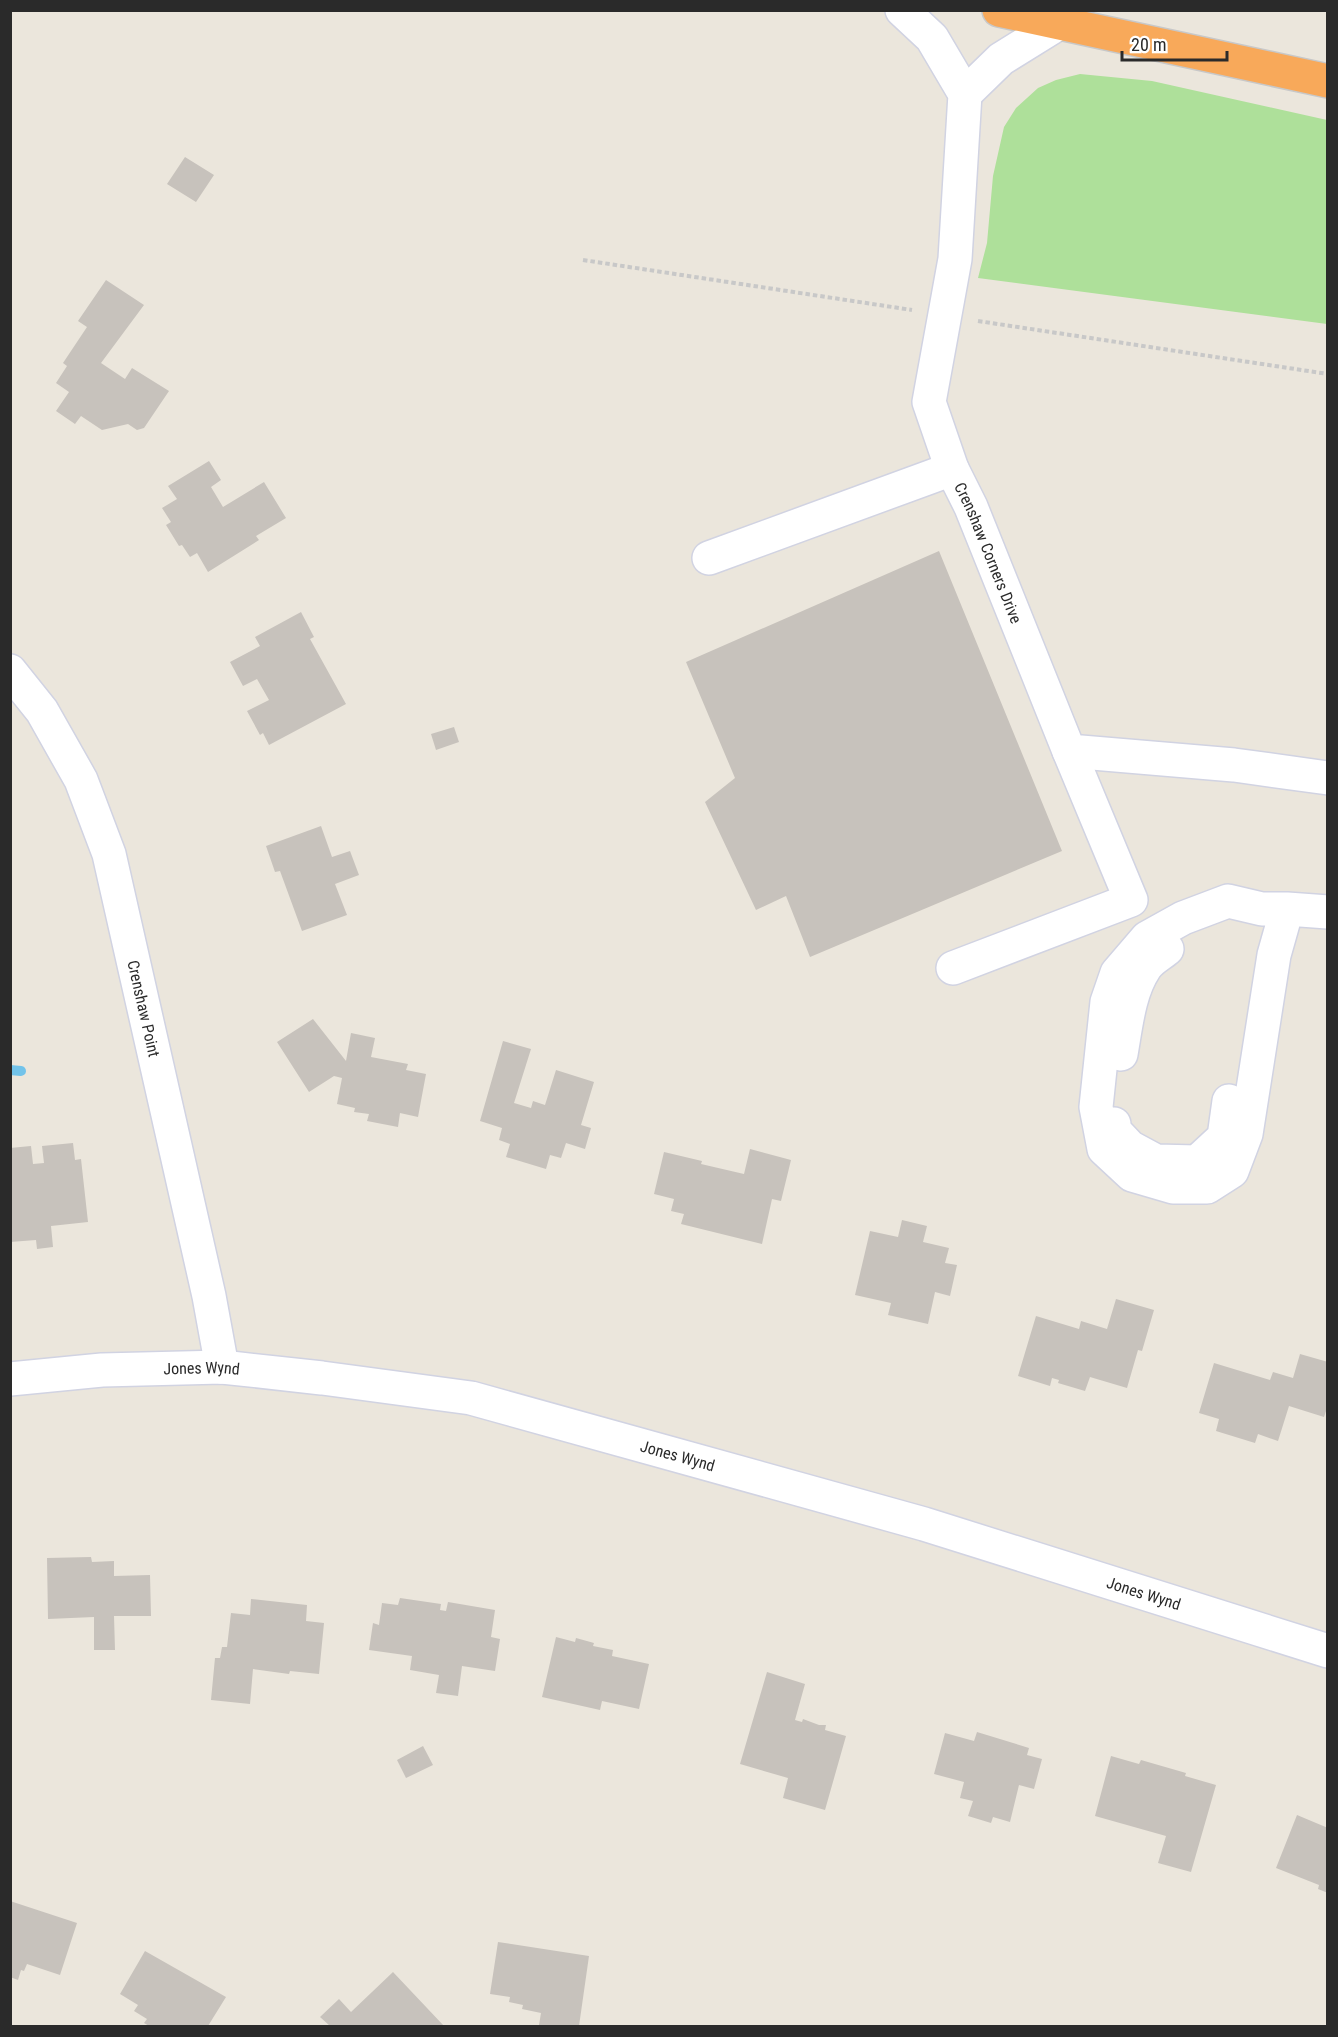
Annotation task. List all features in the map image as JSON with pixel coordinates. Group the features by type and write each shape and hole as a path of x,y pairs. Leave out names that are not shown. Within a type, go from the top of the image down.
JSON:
{"highway":[{"path":"999,10 1328,81"}],"street":[{"path":"902,10 932,38 965,93 1001,59 1059,23"},
{"name":"Crenshaw Corners Drive","path":"965,93 955,259 929,402 952,468 971,507 1147,938"},
{"path":"709,558 952,468"},
{"name":"Crenshaw Point","path":"10,671 42,711 81,780 109,854 209,1296 222,1367"},
{"path":"1069,751 1234,765 1328,778"},
{"path":"953,968 1131,900"},
{"path":"1275,909 1274,955 1246,1134 1232,1171 1208,1187 1173,1187 1132,1175 1104,1149 1096,1107 1107,1002 1117,973 1147,938 1182,918 1228,901 1275,909 1328,912"},
{"path":"1274,955 1249,972 1224,1137 1197,1162 1156,1161 1130,1147 1114,1130 1120,1061 1134,992 1146,966 1175,943 1204,930 1275,909"},
{"name":"Jones Wynd","path":"10,1379 102,1370 222,1367 471,1398 924,1524 1328,1651"}],"path":[{"path":"583,260 911,310"},
{"path":"969,320 1328,374"}],"green space":[{"path":"1080,74 1152,81 1327,120 1327,324 978,278 987,243 993,176 1004,127 1016,108 1038,88 1056,80"}],"building":[{"path":"185,157 214,175 196,202 167,184"},
{"path":"106,280 144,305 101,363 125,379 132,368 169,391 144,428 137,430 128,424 102,430 81,416 75,424 56,411 69,392 56,383 67,366 63,363 87,327 78,321"},
{"path":"209,461 221,480 211,487 223,507 264,482 286,518 256,536 259,540 208,572 197,553 190,557 182,545 179,546 166,525 171,522 162,508 177,499 168,486"},
{"path":"939,551 1062,851 810,957 786,896 756,910 705,802 735,778 686,662"},
{"path":"301,612 314,637 310,639 346,704 269,745 263,733 260,735 247,711 269,700 257,679 243,686 230,662 260,646 255,637"},
{"path":"454,727 459,742 436,750 431,734"},
{"path":"321,826 332,857 350,851 359,875 335,884 347,915 302,931 280,871 275,872 266,846"},
{"path":"313,1019 346,1061 351,1033 375,1038 371,1057 408,1064 406,1070 426,1074 418,1117 400,1113 398,1127 367,1121 369,1114 354,1112 355,1108 337,1104 342,1078 334,1076 309,1092 277,1042"},
{"path":"503,1041 531,1049 514,1103 531,1108 533,1101 545,1105 556,1070 594,1082 581,1125 591,1128 585,1149 566,1143 561,1158 550,1155 546,1169 506,1157 510,1144 499,1140 502,1128 480,1121"},
{"path":"73,1143 75,1160 81,1159 88,1222 51,1226 53,1247 37,1249 36,1240 10,1242 10,1148 31,1146 33,1164 44,1163 42,1146"},
{"path":"750,1149 791,1160 781,1201 772,1199 762,1244 681,1224 684,1214 671,1211 674,1199 654,1194 664,1152 744,1174"},
{"path":"902,1220 927,1226 923,1242 949,1248 945,1263 957,1265 950,1296 935,1292 928,1324 888,1315 891,1303 855,1295 870,1231 898,1237"},
{"path":"1116,1299 1154,1310 1142,1351 1138,1350 1127,1388 1090,1377 1085,1391 1058,1383 1059,1380 1052,1378 1050,1386 1018,1376 1036,1316 1079,1329 1081,1321 1107,1329"},
{"path":"1300,1354 1328,1362 1328,1405 1324,1417 1289,1406 1278,1441 1258,1434 1255,1443 1216,1431 1219,1419 1199,1413 1214,1363 1270,1380 1273,1372 1293,1378"},
{"path":"91,1557 92,1562 114,1561 114,1576 150,1575 151,1616 114,1616 115,1650 94,1650 94,1617 48,1619 47,1558"},
{"path":"400,1598 441,1604 440,1610 446,1611 448,1602 495,1610 491,1637 500,1639 495,1671 462,1666 458,1696 436,1693 439,1675 410,1670 412,1656 369,1650 373,1623 379,1625 382,1603 398,1605"},
{"path":"251,1599 307,1605 306,1621 324,1623 319,1674 290,1671 289,1674 253,1669 250,1704 211,1700 215,1658 220,1658 222,1647 227,1647 231,1613 250,1615"},
{"path":"556,1637 575,1642 576,1638 594,1643 593,1646 613,1650 612,1656 649,1664 639,1709 602,1701 600,1710 542,1697"},
{"path":"767,1672 805,1684 795,1720 802,1722 803,1719 826,1725 825,1730 846,1736 825,1810 783,1798 788,1778 740,1764"},
{"path":"977,1732 1029,1748 1027,1755 1042,1759 1034,1789 1019,1785 1010,1822 993,1817 991,1823 968,1816 973,1801 960,1798 964,1782 934,1774 945,1733 974,1741"},
{"path":"423,1746 433,1765 406,1778 397,1760"},
{"path":"1111,1756 1139,1764 1141,1760 1186,1773 1185,1776 1216,1785 1191,1872 1158,1863 1166,1836 1095,1816"},
{"path":"1297,1815 1328,1828 1328,1893 1318,1889 1319,1885 1276,1868"},
{"path":"10,1901 77,1923 60,1975 27,1964 24,1971 21,1970 18,1980 10,1977"},
{"path":"498,1942 589,1956 579,2026 539,2025 541,2013 522,2009 523,2005 509,2002 510,1997 490,1994"},
{"path":"145,1951 226,1997 208,2026 149,2026 144,2023 147,2019 134,2011 138,2005 120,1994"},
{"path":"393,1972 444,2026 330,2026 320,2017 339,1999 351,2012"}],"waterway":[{"path":"10,1070 21,1071"}]}
